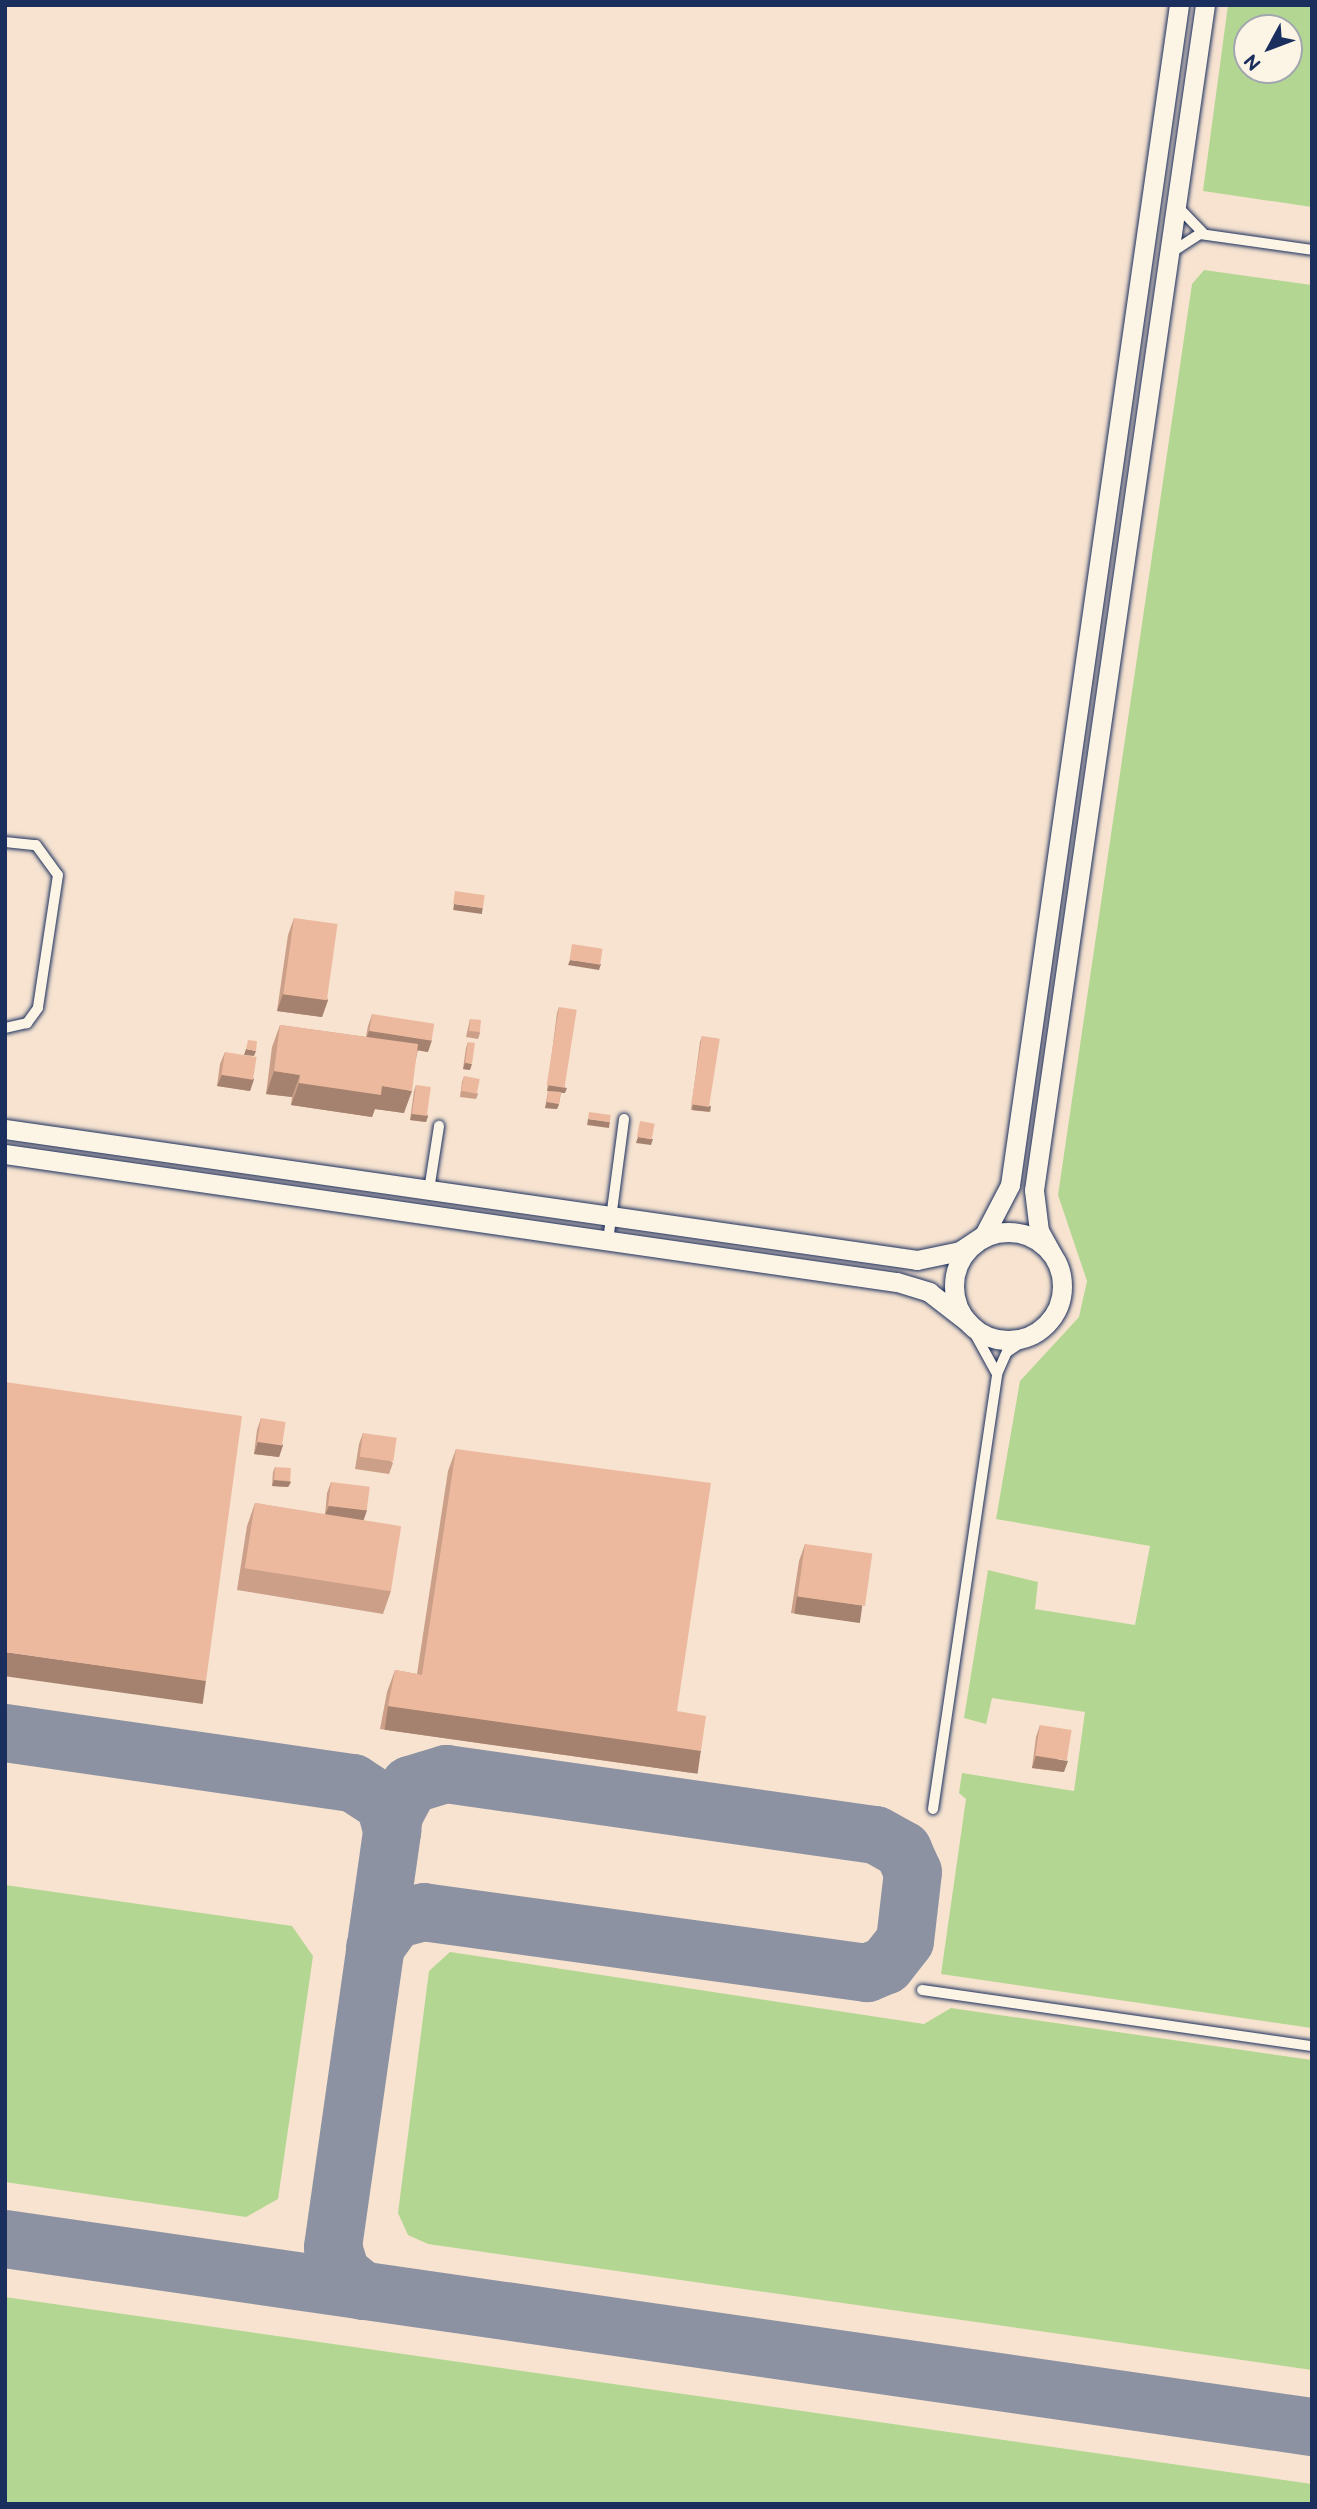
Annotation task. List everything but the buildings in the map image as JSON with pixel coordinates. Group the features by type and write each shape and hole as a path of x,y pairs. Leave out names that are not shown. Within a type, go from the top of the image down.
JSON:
{"street":[{"path":"969,1323 953,1282 973,1244 993,1224 1010,1185 1179,5"},
{"path":"5,1154 897,1282 929,1292 969,1323 1000,1339 1034,1334 1059,1304 1062,1278 1039,1231 1034,1190 1205,5"},
{"path":"1132,331 1143,346 1157,335"},
{"path":"1128,363 1142,352 1153,366"},
{"path":"5,1129 917,1259 1015,1231 1052,1254"}],"lane":[{"path":"1177,200 1186,221 1207,235"},
{"path":"1167,265 1180,242 1207,235 1312,250"},
{"path":"5,842 36,845 58,875 38,1008 27,1023 5,1028"},
{"path":"608,1241 624,1119"},
{"path":"429,1190 439,1126"},
{"path":"969,1323 997,1374"},
{"path":"933,1809 997,1374 1007,1352 1034,1334"},
{"path":"922,1990 1312,2046"}],"shaded area":[{"path":"5,5 1312,5 1312,2504 5,2504"}],"green space":[{"path":"1228,5 1312,5 1312,207 1203,191"},
{"path":"1204,270 1312,285 1312,2028 941,1974 966,1799 959,1793 962,1773 1074,1791 1085,1712 992,1698 986,1724 964,1718 988,1570 1038,1582 1035,1609 1135,1625 1150,1546 996,1519 1020,1381 1079,1317 1087,1281 1058,1195 1192,284"},
{"path":"5,1885 292,1926 313,1956 278,2199 246,2217 5,2182"},
{"path":"450,1952 924,2024 951,2008 1312,2060 1312,2370 428,2244 408,2235 398,2213 429,1971"},
{"path":"5,2297 1312,2484 1312,2504 5,2504"}],"taxiway":[{"path":"5,1733 353,1783 385,1804 392,1831"},
{"path":"363,2291 341,2273 333,2247 392,1831 394,1815 410,1785 446,1774 876,1835 903,1850 913,1872 905,1941 886,1965 867,1973 424,1912 395,1920 375,1948"},
{"path":"5,2239 1312,2427"}]}
